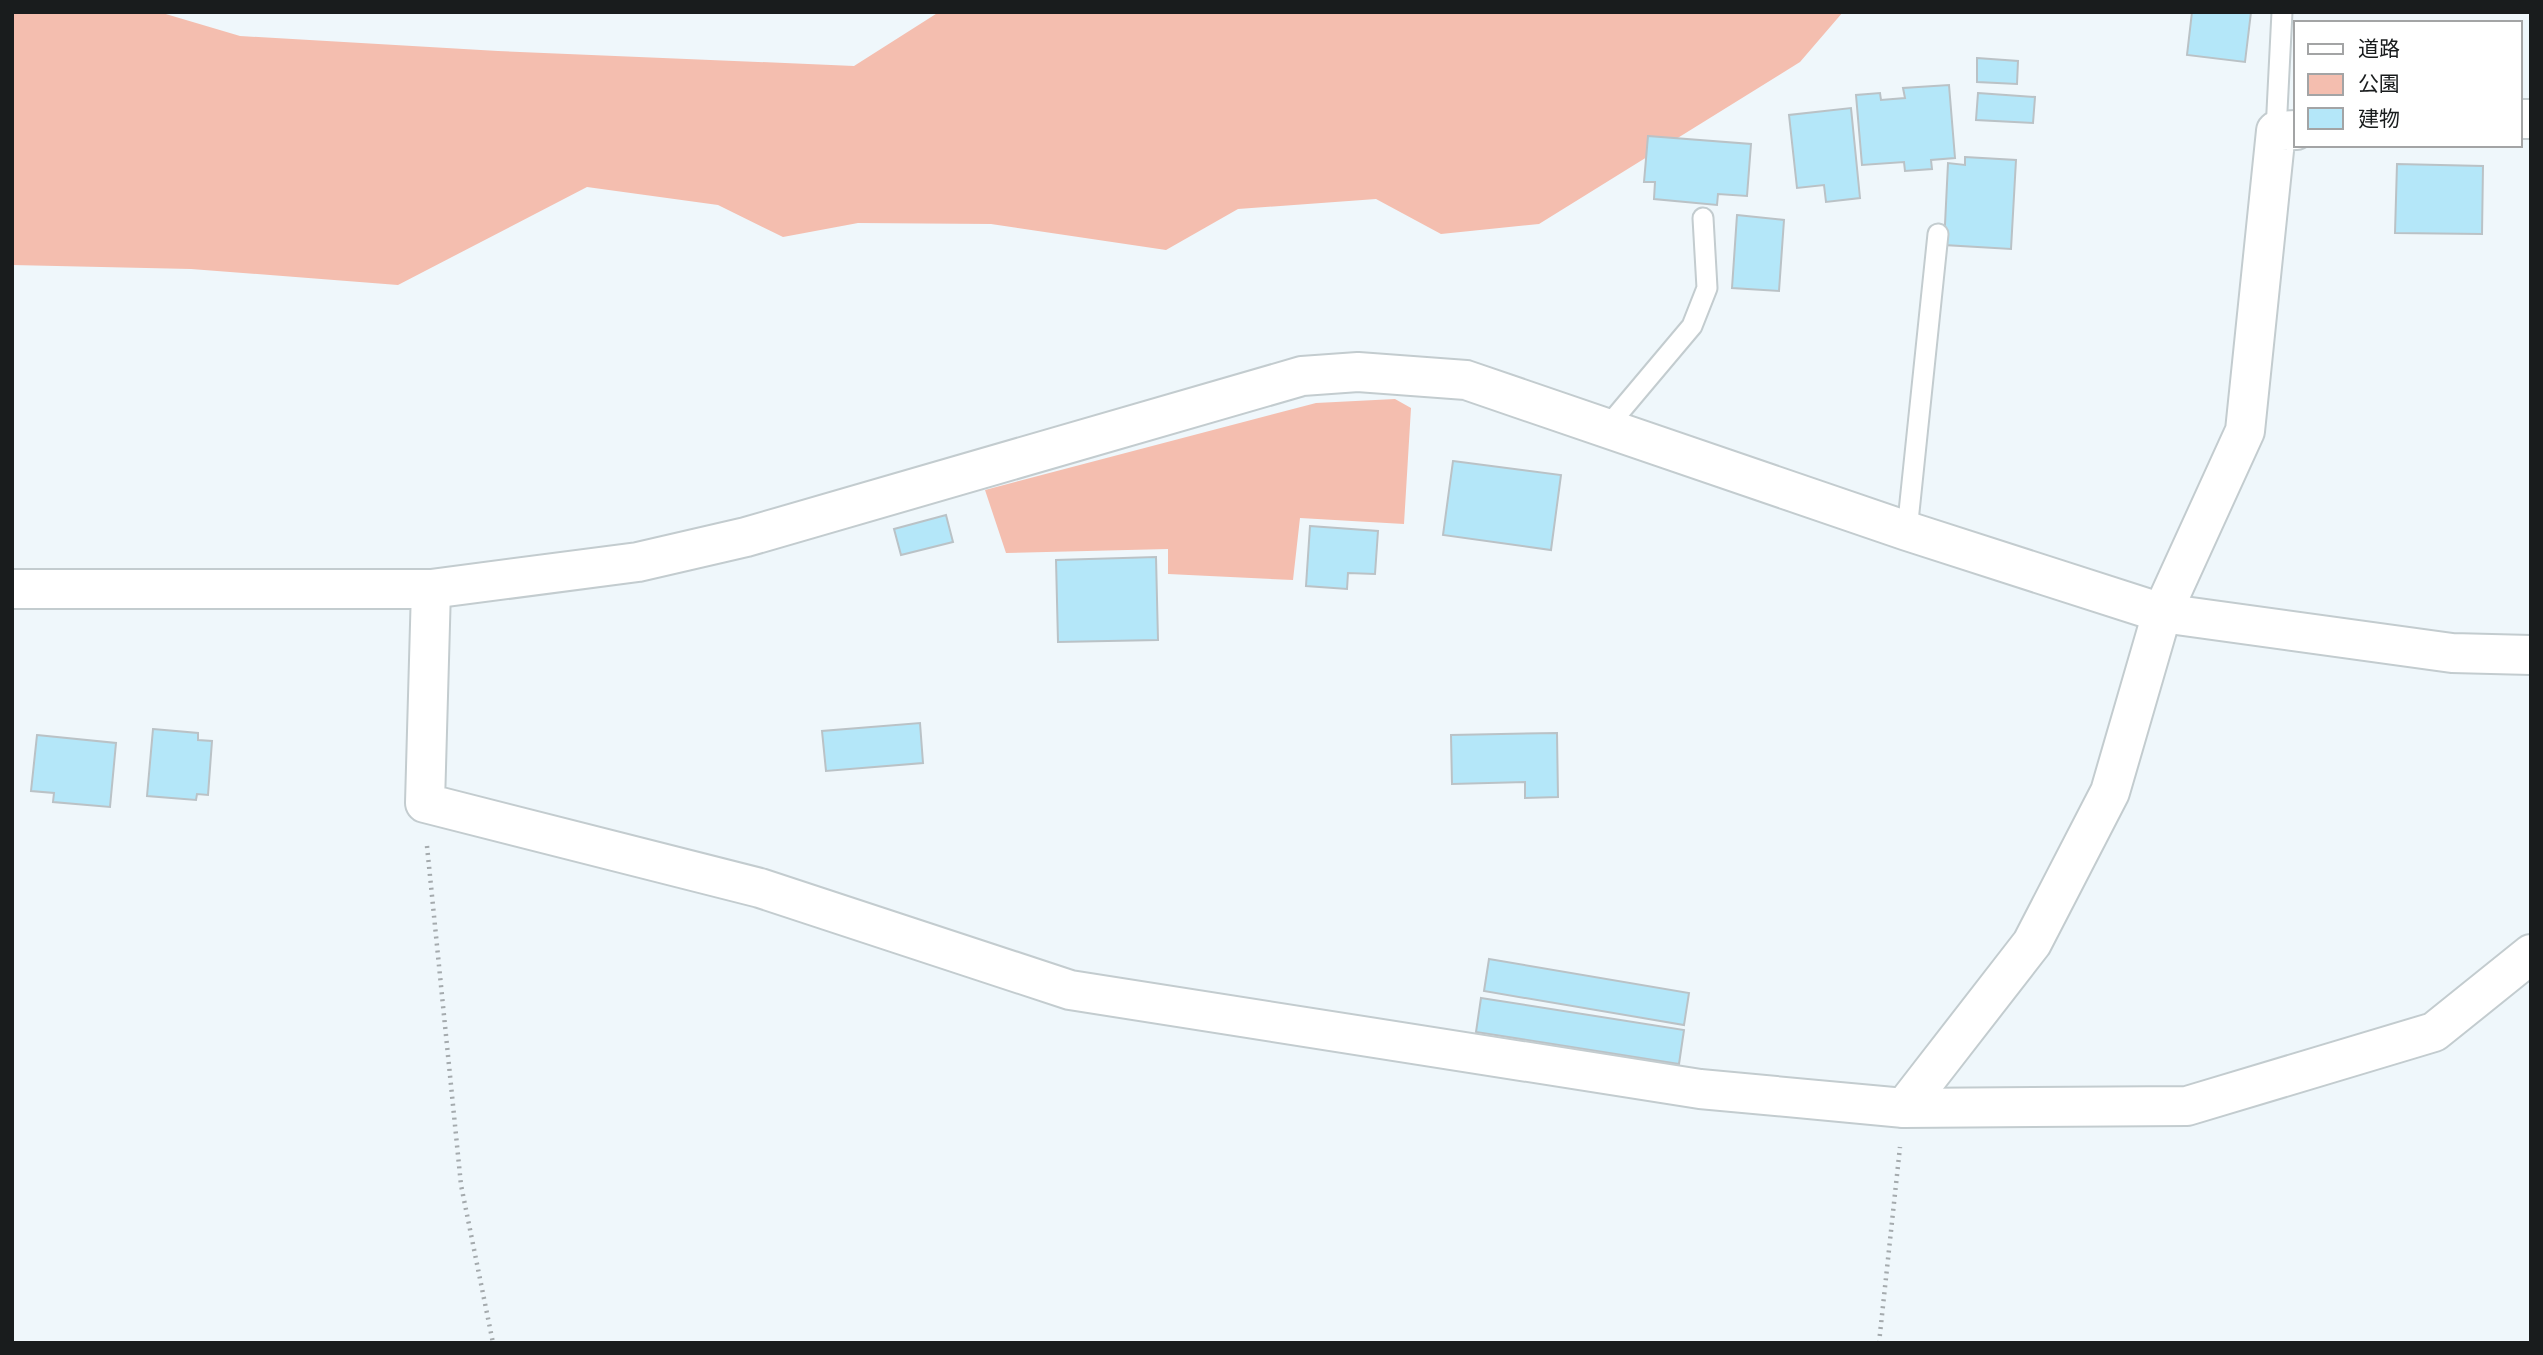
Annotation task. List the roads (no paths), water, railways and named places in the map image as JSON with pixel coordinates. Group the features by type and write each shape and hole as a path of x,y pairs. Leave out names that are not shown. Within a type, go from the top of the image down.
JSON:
{"street":[{"path":"1904,1108 2032,943 2110,792 2162,613 2245,431 2286,131"},
{"path":"12,589 431,589 638,562 746,537 1303,376 1358,372 1466,380 1907,531 2162,613 2452,653 2531,655"},
{"path":"431,589 425,803 760,888 1070,990 1700,1089 1904,1108 2187,1106 2434,1032 2531,954"}],"lane":[{"path":"2282,12 2286,131"},
{"path":"1607,427 1692,326 1707,288 1703,218"},
{"path":"1907,531 1938,234"}]}
